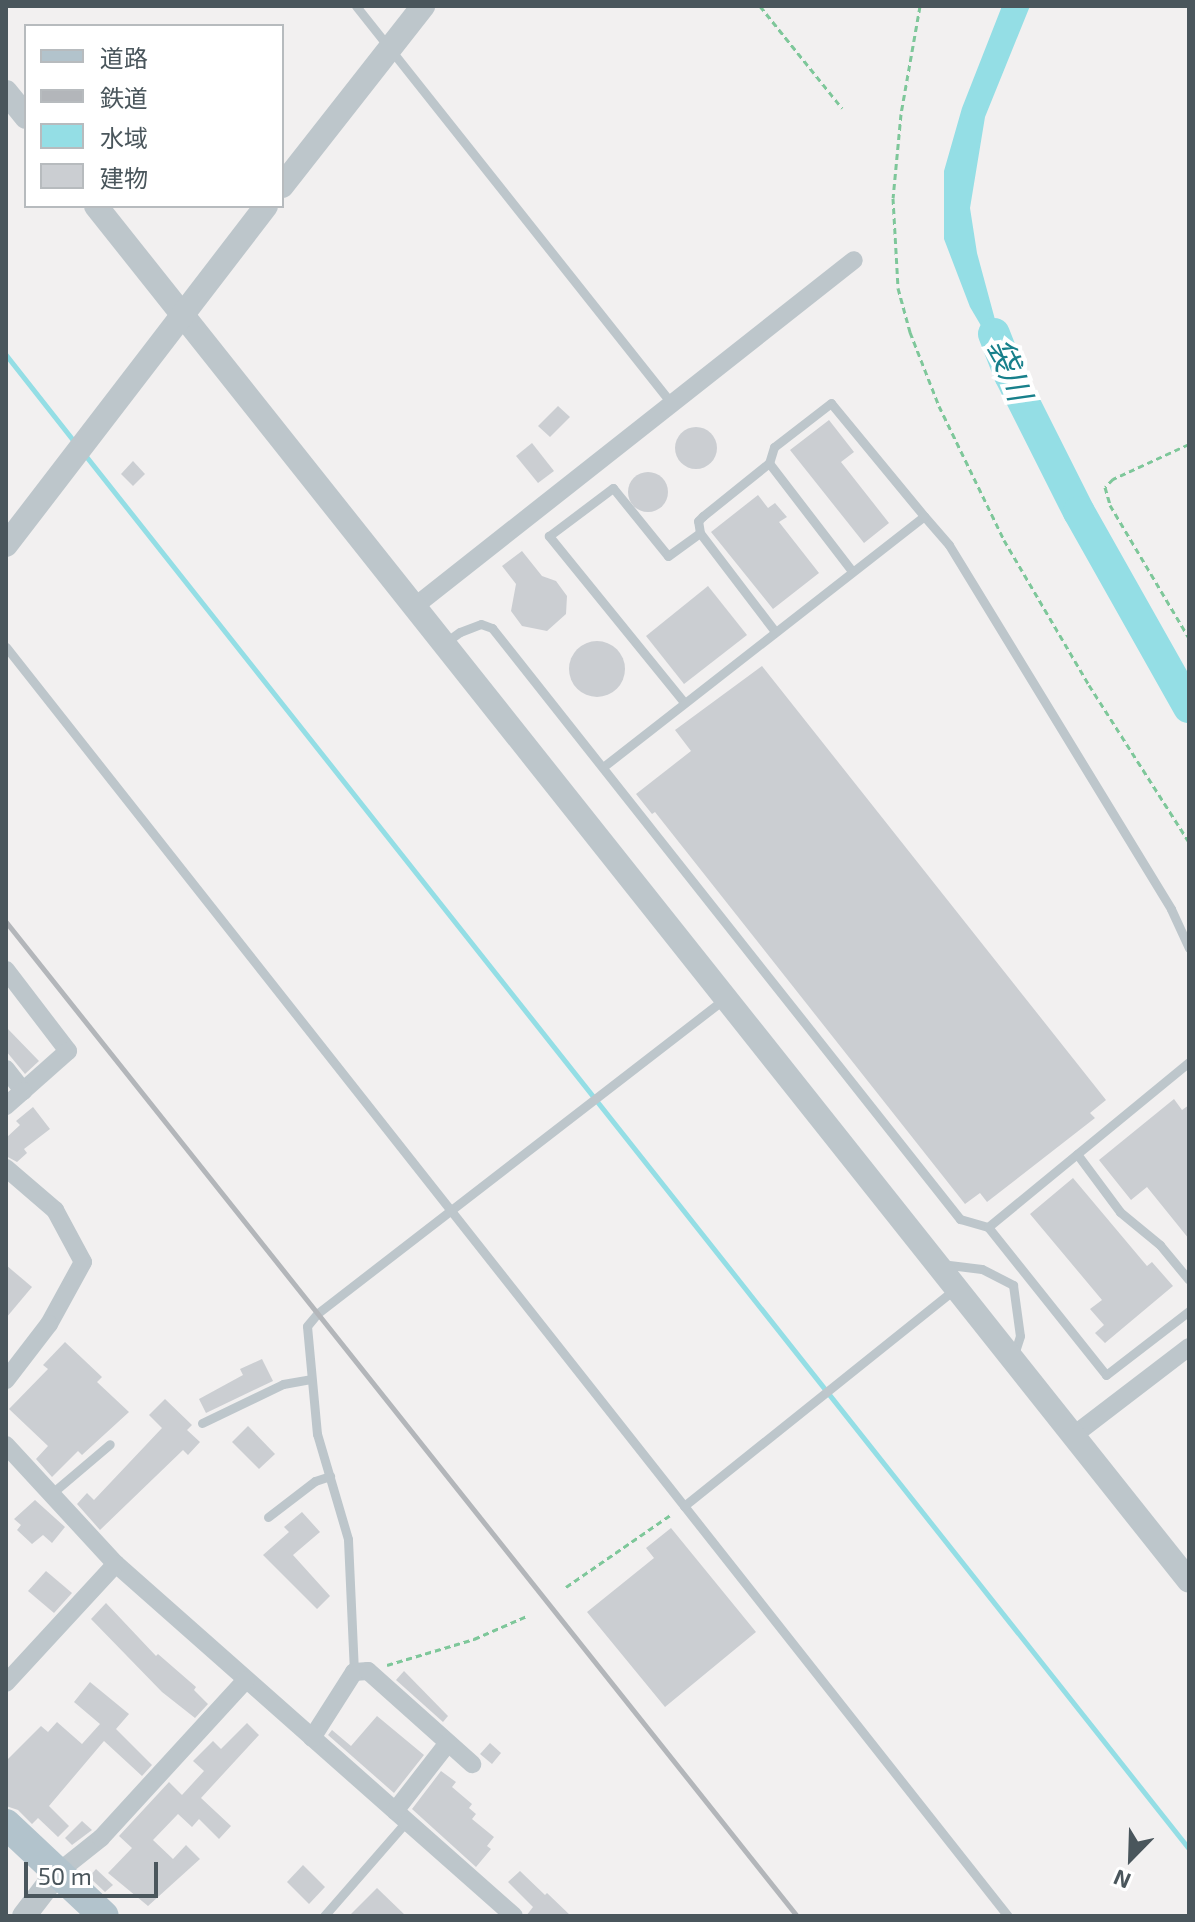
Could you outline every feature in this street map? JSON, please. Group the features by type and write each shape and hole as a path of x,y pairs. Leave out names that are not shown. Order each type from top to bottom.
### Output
{"main road":[{"path":"6,1824 104,1916"}],"street":[{"path":"284,183 423,6"},
{"path":"6,92 24,114"},
{"path":"98,208 1189,1581"},
{"path":"6,545 264,208"},
{"path":"414,607 854,260"},
{"path":"6,970 68,1051 6,1106"},
{"path":"6,1069 23,1091"},
{"path":"6,1168 55,1210 83,1262 49,1324 6,1380"},
{"path":"1074,1435 1189,1347"},
{"path":"6,1445 116,1564 514,1916"},
{"path":"6,1683 116,1564"},
{"path":"312,1738 361,1672 472,1764"},
{"path":"24,1916 57,1873 101,1838 246,1680"},
{"path":"401,1816 448,1743"}],"lane":[{"path":"356,6 672,404"},
{"path":"774,630 700,533 698,521 769,463 774,447 831,403 949,545 1171,909 1189,948"},
{"path":"769,463 851,570"},
{"path":"683,701 549,536 613,488 668,556 700,533"},
{"path":"603,767 683,701 924,516"},
{"path":"444,644 460,632 481,624 492,628 960,1219 988,1227 1106,1375 1189,1311"},
{"path":"6,647 1008,1916"},
{"path":"361,1672 348,1539 317,1434 307,1326 725,999"},
{"path":"988,1227 1189,1062"},
{"path":"1077,1154 1120,1212 1160,1245 1189,1280"},
{"path":"938,1264 982,1269 1013,1285"},
{"path":"1013,1285 1027,1274"},
{"path":"1013,1285 1020,1336 1013,1358"},
{"path":"684,1506 957,1288"},
{"path":"202,1423 283,1384 311,1379"},
{"path":"51,1494 110,1444"},
{"path":"268,1517 315,1481 330,1476"},
{"path":"324,1916 401,1816"}],"path":[{"path":"760,6 842,108"},
{"path":"920,6 901,114 893,198 898,288 910,332 939,406 1004,540 1097,698 1189,842"},
{"path":"1189,444 1113,479 1105,487 1110,505 1189,638"},
{"path":"566,1587 684,1506"},
{"path":"361,1672 461,1643 527,1616"}],"water":[{"path":"1002,6 1030,6 985,117 970,208 977,253 1010,375 970,307 944,239 944,171 962,108"}],"building":[{"path":"558,406 570,417 550,437 538,426"},
{"path":"829,420 854,452 841,462 889,523 864,543 790,450"},
{"path":"696,427 711,433 717,448 711,463 696,469 681,463 675,448 681,433"},
{"path":"532,443 554,471 538,483 516,456"},
{"path":"133,461 145,474 133,486 121,474"},
{"path":"648,472 662,478 668,492 662,506 648,512 634,506 628,492 634,478"},
{"path":"758,495 768,508 775,503 787,517 779,522 819,573 773,609 711,532"},
{"path":"522,551 542,576 556,581 567,596 566,614 547,631 522,626 511,611 516,584 502,566"},
{"path":"708,586 747,635 684,684 646,636"},
{"path":"597,641 617,649 625,669 617,689 597,697 577,689 569,669 577,649"},
{"path":"762,666 1106,1100 1090,1113 1095,1118 987,1202 980,1193 965,1204 655,812 652,814 636,794 691,751 675,730"},
{"path":"6,1027 39,1061 25,1074 6,1051"},
{"path":"1174,1099 1182,1110 1189,1105 1189,1239 1147,1187 1131,1200 1099,1160"},
{"path":"33,1107 50,1129 24,1149 27,1153 17,1162 6,1156 6,1138 20,1125 16,1121"},
{"path":"1073,1178 1147,1266 1152,1262 1173,1286 1105,1343 1095,1333 1104,1325 1090,1309 1102,1300 1030,1214"},
{"path":"6,1265 32,1287 6,1318"},
{"path":"65,1342 102,1377 97,1382 129,1412 82,1455 78,1451 52,1477 36,1459 48,1446 9,1409 48,1369 43,1365"},
{"path":"262,1359 273,1381 206,1413 199,1399 243,1375 240,1369"},
{"path":"165,1399 192,1425 187,1430 200,1442 188,1455 183,1450 100,1530 77,1504 87,1493 94,1500 162,1428 149,1415"},
{"path":"248,1426 275,1454 259,1469 232,1442"},
{"path":"35,1500 65,1527 52,1543 43,1535 32,1544 17,1530 21,1525 14,1519"},
{"path":"302,1512 320,1532 293,1555 330,1596 317,1609 263,1555 289,1532 284,1527"},
{"path":"671,1528 756,1632 665,1707 587,1612 654,1558 646,1548"},
{"path":"46,1571 72,1593 54,1613 28,1591"},
{"path":"106,1603 156,1656 158,1654 196,1687 194,1690 208,1704 195,1718 162,1692 91,1619"},
{"path":"404,1671 448,1716 443,1722 396,1680"},
{"path":"90,1682 129,1714 116,1729 152,1765 142,1776 104,1741 49,1806 69,1826 58,1837 38,1818 32,1824 18,1810 6,1806 6,1761 41,1726 48,1732 57,1722 82,1744 100,1724 74,1702"},
{"path":"377,1716 424,1755 394,1793 328,1735 332,1730 351,1746"},
{"path":"247,1723 259,1735 201,1798 231,1826 219,1839 199,1819 192,1827 178,1814 153,1840 173,1859 186,1845 200,1859 148,1906 108,1873 132,1848 119,1836 169,1782 182,1795 204,1771 193,1761 213,1741 221,1749"},
{"path":"490,1743 501,1753 492,1764 480,1754"},
{"path":"441,1771 456,1782 452,1787 472,1804 469,1808 476,1814 472,1819 494,1837 487,1846 491,1849 476,1867 412,1809"},
{"path":"82,1821 92,1830 72,1845 65,1838"},
{"path":"303,1865 325,1887 309,1904 287,1882"},
{"path":"96,1869 113,1885 105,1892 89,1877"},
{"path":"520,1871 571,1916 526,1916 533,1907 508,1882"},
{"path":"377,1888 406,1916 349,1916"}],"waterway":[{"name":"袋川","path":"994,334 1010,375 1079,512 1189,707"},
{"path":"6,355 76,444"},
{"path":"85,455 1189,1849"}],"railway":[{"path":"6,922 797,1916"}]}
